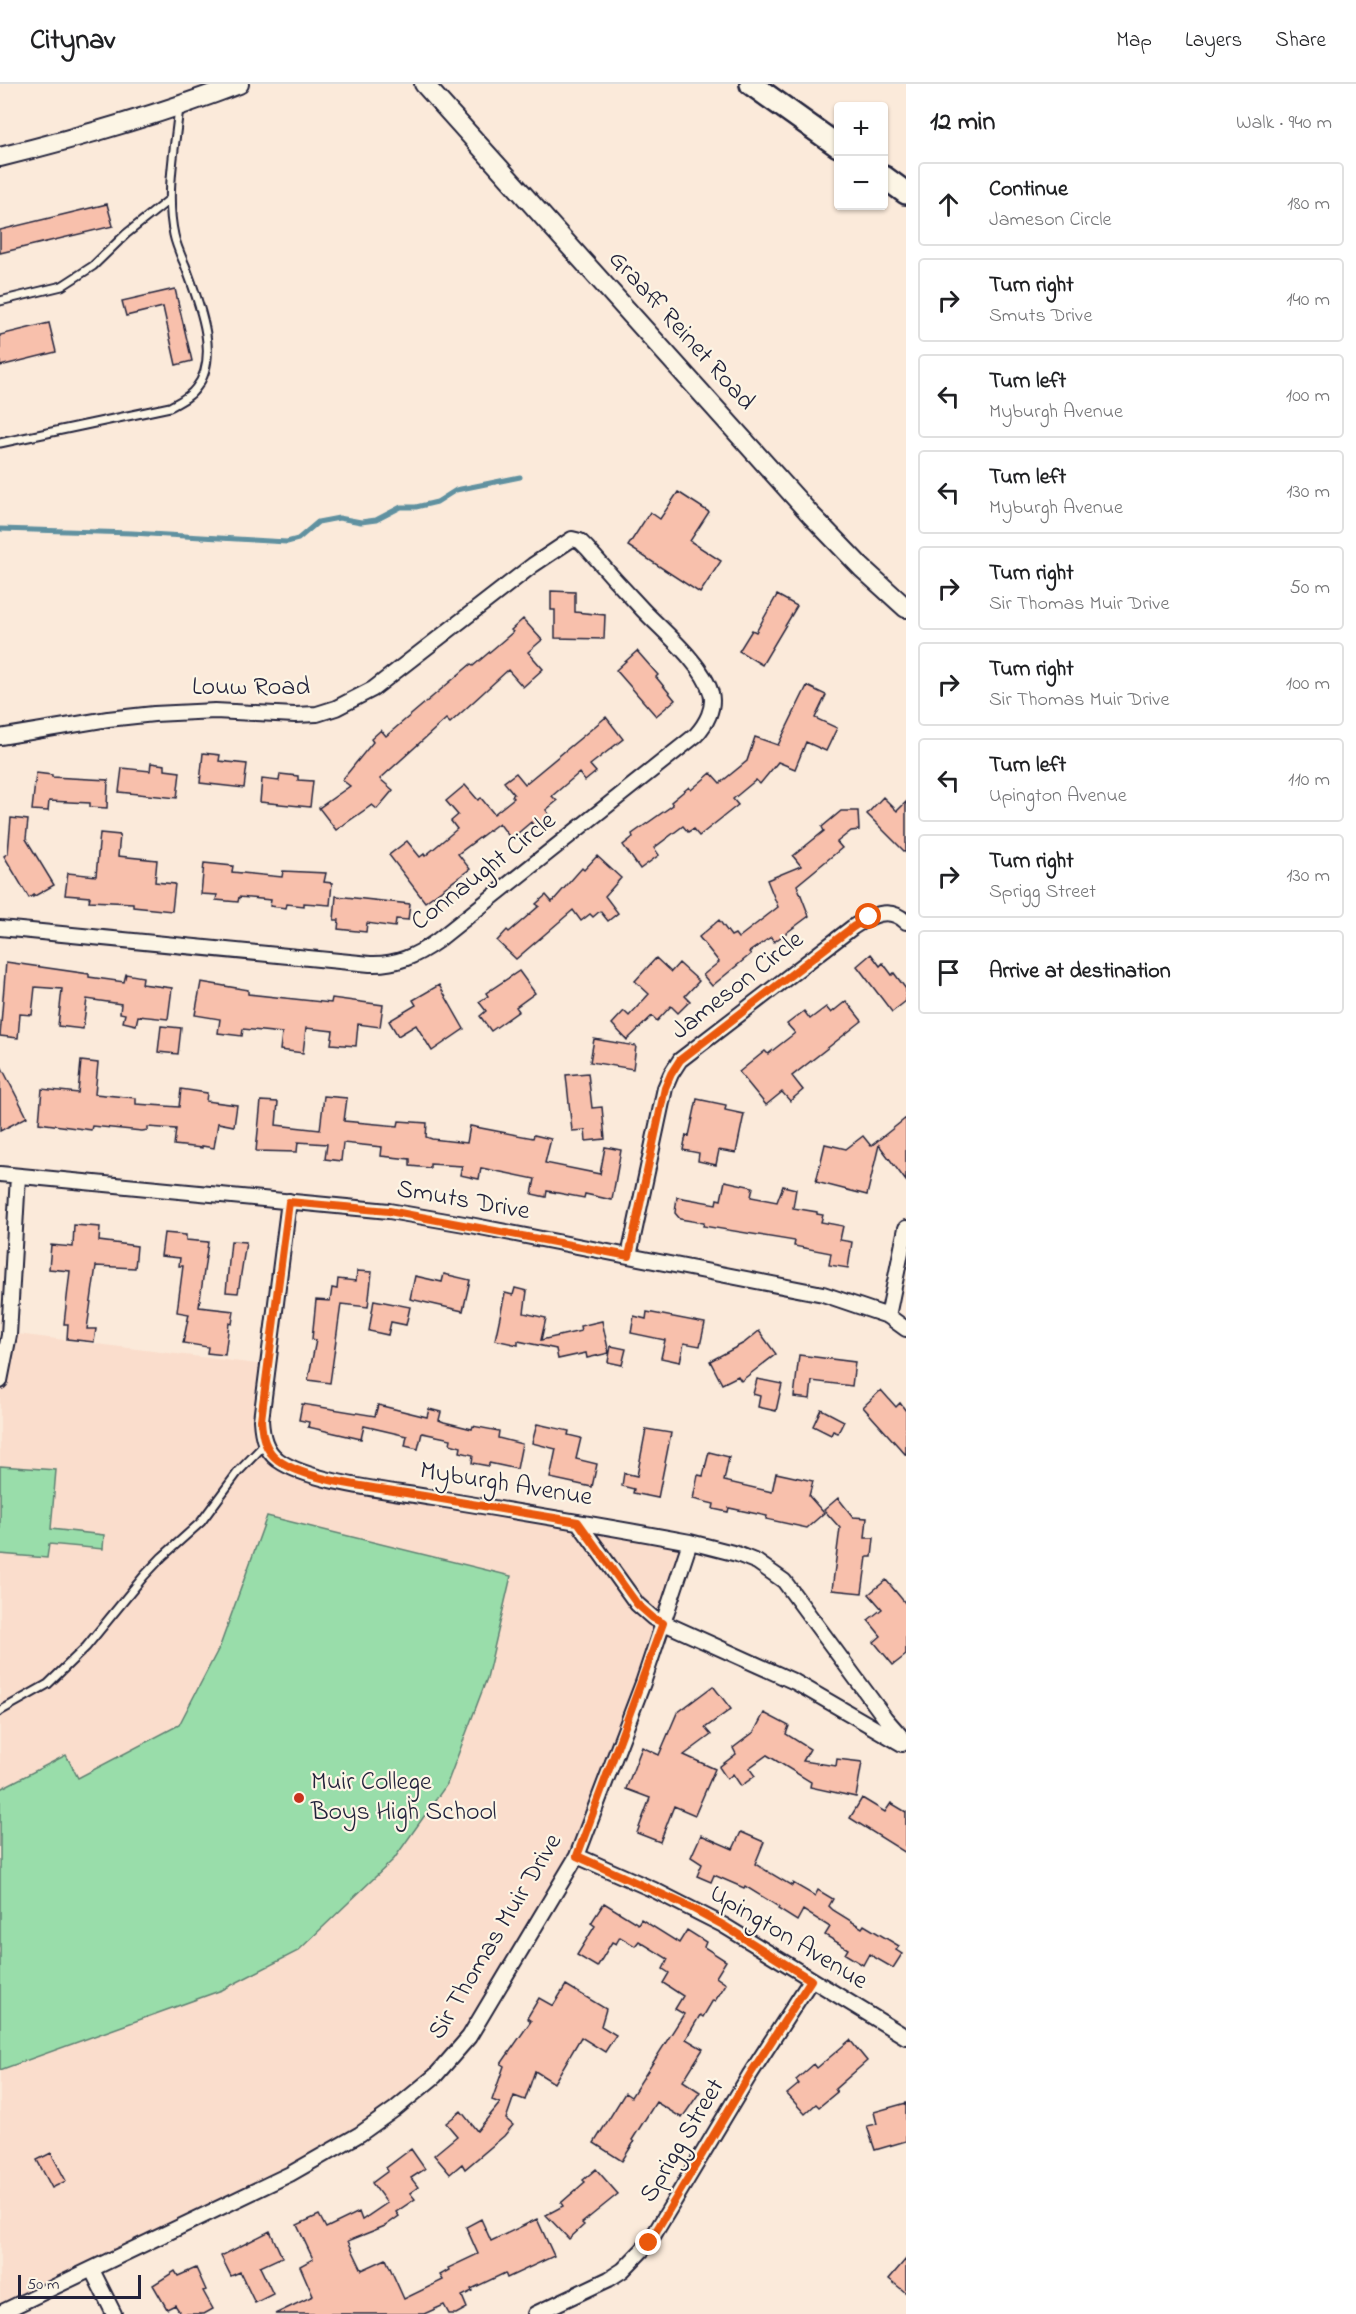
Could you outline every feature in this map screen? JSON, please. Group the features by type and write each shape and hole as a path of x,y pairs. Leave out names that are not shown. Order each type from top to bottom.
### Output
{"main road":[{"path":"0,157 59,143 179,107 239,84"},
{"name":"Graaff Reinet Road","path":"424,84 811,515 862,568 906,608"},
{"path":"752,84 834,143"},
{"path":"888,180 906,193"}],"street":[{"name":"Connaught Circle","path":"0,928 370,964 385,964 421,952 696,735 705,725 709,715 711,694 702,675 685,654 580,541 572,538 558,547"},
{"name":"Louw Road","path":"0,737 108,719 154,714 215,711 295,715 317,714 336,708 373,689 558,547"},
{"name":"Jameson Circle","path":"629,1256 665,1088 680,1060 869,917 882,913 892,914 906,922"},
{"name":"Smuts Drive","path":"0,1174 389,1211 823,1294 888,1316 906,1329"},
{"path":"0,1381 9,1335 18,1176"},
{"path":"265,1444 261,1420 289,1202"},
{"path":"888,1316 906,1228"},
{"name":"Myburgh Avenue","path":"265,1444 271,1454 294,1468 353,1485 690,1542 737,1554 757,1562 784,1581 906,1744"},
{"path":"578,1522 637,1604 653,1618 795,1682 906,1744"},
{"name":"Sir Thomas Muir Drive","path":"0,2313 290,2174 360,2134 414,2095 435,2076 469,2037 577,1856 663,1623 690,1542"},
{"name":"Upington Avenue","path":"577,1856 690,1907 723,1925 906,2037"},
{"name":"Sprigg Street","path":"535,2314 609,2279 623,2270 649,2243 749,2076 811,1980"},
{"path":"92,2270 114,2314"}],"lane":[{"path":"0,443 170,407 184,400 196,388 203,376 207,356 204,317 174,236 170,199 179,107"},
{"path":"0,301 62,286 93,266 126,234 170,199"},
{"path":"0,1711 48,1684 86,1647 144,1576 201,1522 238,1472 265,1444"}],"shaded area":[{"name":"Muir College Boys High School","path":"9,1333 273,1366 264,1419 272,1453 311,1477 692,1541 576,1855 471,2037 354,2141 0,2312 0,1376"}],"green space":[{"path":"0,1466 56,1470 51,1529 104,1535 103,1549 49,1544 47,1558 0,1554"},
{"path":"267,1516 511,1576 487,1678 447,1784 394,1859 298,1951 222,1990 0,2070 0,1789 66,1755 78,1778 179,1725 220,1646"}],"building":[{"path":"107,204 113,226 0,253 0,230"},
{"path":"175,289 192,361 176,365 163,307 126,316 122,301"},
{"path":"49,323 56,352 0,366 0,335"},
{"path":"678,492 709,512 690,541 721,561 700,593 628,546 650,512 660,519"},
{"path":"551,591 575,592 575,612 605,615 604,639 555,638 555,610 551,610"},
{"path":"777,595 797,606 762,665 739,651 752,630 756,632"},
{"path":"523,619 542,640 528,652 543,669 523,687 508,670 450,723 446,719 380,779 393,790 377,809 372,805 336,830 319,808 350,786 342,780 373,742 371,739 381,730 386,736 471,664 473,666 513,632 511,630"},
{"path":"637,651 658,675 656,677 675,700 656,716 616,670"},
{"path":"807,686 826,695 815,718 837,728 826,751 806,742 795,769 778,762 760,784 756,780 733,799 738,805 699,836 693,829 688,832 683,826 654,848 659,855 640,869 623,845 633,837 632,834 673,805 671,802 689,787 691,790 711,773 720,783 747,761 755,737 778,745"},
{"path":"606,717 623,739 590,765 596,772 585,781 579,773 552,796 557,801 546,810 551,817 536,829 531,822 511,839 499,823 458,854 470,869 425,902 389,855 407,841 420,857 424,854 425,856 457,829 451,821 458,815 446,801 465,785 478,800 481,798 494,814 514,798 512,796 514,794 504,782 516,773 525,784"},
{"path":"203,753 220,755 219,761 247,764 244,788 200,783"},
{"path":"151,763 165,765 165,770 180,772 177,798 119,792 122,768 150,771"},
{"path":"36,773 52,775 52,777 108,780 107,808 90,807 90,803 49,801 48,811 32,810"},
{"path":"280,774 298,776 298,780 313,781 310,807 260,802 262,779 279,781"},
{"path":"883,797 897,811 906,802 906,853 867,814"},
{"path":"841,811 858,811 859,830 851,831 837,842 842,848 797,885 809,916 774,942 771,937 749,952 751,954 712,986 703,975 719,962 699,937 719,920 731,936 735,934 738,938 778,907 767,880 801,866 793,856 824,831 822,827"},
{"path":"11,818 28,820 26,839 54,885 33,897 33,895 29,898 4,856 8,853"},
{"path":"100,833 120,835 118,856 157,860 155,882 175,884 172,911 133,907 133,903 89,901 90,897 65,895 68,873 96,876"},
{"path":"597,856 621,878 605,896 618,913 608,921 600,911 593,917 590,914 581,921 573,910 516,959 497,941 507,930 509,932 539,906 536,904 546,895 552,902 582,868 584,870"},
{"path":"204,863 233,866 232,872 282,877 283,871 326,873 324,882 332,883 330,905 287,904 286,908 270,906 271,900 239,897 238,902 216,900 217,895 201,894"},
{"path":"336,896 410,904 408,920 396,919 395,927 367,923 366,932 338,929 339,920 334,920"},
{"path":"871,954 880,966 883,963 892,975 894,973 906,989 906,1001 892,1012 857,966"},
{"path":"656,958 671,972 679,963 699,981 685,996 690,1001 678,1013 671,1006 657,1021 652,1016 627,1040 612,1024 624,1011 629,1016 649,994 635,981"},
{"path":"6,962 89,974 89,977 124,982 126,974 143,977 142,984 172,988 168,1019 138,1016 136,1025 123,1022 125,1014 120,1013 121,1004 87,999 83,1029 58,1026 62,989 35,987 32,1015 20,1014 18,1038 0,1036"},
{"path":"519,971 535,993 516,1007 519,1011 491,1031 480,1016 486,1011 479,1002 488,996 486,993"},
{"path":"201,982 248,990 248,994 331,1003 332,998 383,1005 380,1027 358,1024 356,1046 331,1044 333,1031 306,1028 303,1053 280,1050 282,1033 243,1029 242,1036 218,1033 220,1019 195,1015"},
{"path":"439,985 464,1029 432,1051 416,1025 398,1036 389,1021 416,1005 413,1000"},
{"path":"846,1001 862,1021 792,1076 803,1090 790,1101 782,1092 766,1105 739,1072 765,1051 768,1054 795,1033 787,1024 804,1011 810,1019 826,1007 831,1013"},
{"path":"161,1026 181,1028 178,1054 158,1052"},
{"path":"594,1039 636,1046 633,1069 590,1062"},
{"path":"81,1061 98,1063 95,1094 136,1098 136,1104 179,1107 181,1089 207,1093 206,1101 237,1105 234,1126 218,1123 214,1148 202,1146 202,1148 174,1145 176,1129 148,1127 148,1130 142,1131 92,1126 91,1130 39,1123 42,1089 78,1093"},
{"path":"0,1064 27,1117 0,1131"},
{"path":"588,1073 592,1108 602,1107 605,1139 586,1141 585,1130 572,1131 566,1075"},
{"path":"324,1096 347,1098 344,1121 398,1126 399,1121 427,1123 426,1137 432,1139 467,1143 470,1126 533,1138 534,1135 551,1139 545,1163 600,1174 605,1147 621,1150 612,1200 585,1194 584,1198 547,1191 546,1197 532,1194 535,1179 481,1168 479,1179 460,1175 462,1166 430,1164 430,1168 410,1166 410,1159 381,1156 382,1147 343,1143 341,1161 325,1159 327,1144 298,1142 297,1152 256,1151 261,1101 278,1102 276,1125 320,1130"},
{"path":"697,1099 726,1105 725,1110 744,1114 736,1153 719,1150 716,1165 698,1161 699,1153 683,1150 686,1135 689,1136"},
{"path":"906,1118 906,1181 879,1145 867,1195 816,1182 825,1144 846,1149 863,1136 871,1146"},
{"path":"725,1181 753,1187 751,1197 777,1202 783,1186 796,1189 793,1208 817,1212 823,1215 821,1222 843,1226 840,1240 852,1242 848,1268 829,1265 831,1253 794,1246 795,1241 703,1226 704,1223 680,1219 675,1213 677,1197 716,1204 717,1199 721,1200"},
{"path":"74,1225 100,1227 99,1241 137,1246 135,1268 96,1266 87,1329 96,1329 94,1342 67,1339 68,1324 64,1324 70,1271 49,1269 51,1245 73,1247"},
{"path":"164,1233 186,1235 186,1240 208,1242 199,1307 234,1311 232,1324 229,1323 225,1355 207,1353 208,1347 183,1343 189,1314 177,1312 183,1266 179,1266 180,1258 161,1256"},
{"path":"231,1241 246,1242 238,1293 226,1292"},
{"path":"357,1271 372,1272 368,1307 341,1304 330,1383 308,1380 316,1340 312,1339 316,1300 330,1301 332,1288 337,1289 338,1279 356,1281"},
{"path":"444,1274 470,1280 463,1311 410,1299 415,1276 442,1282"},
{"path":"515,1288 527,1291 524,1313 546,1318 541,1340 581,1331 580,1326 602,1321 609,1353 587,1358 586,1353 558,1359 556,1349 518,1341 518,1345 495,1340 505,1293 513,1295"},
{"path":"374,1300 410,1307 406,1325 391,1322 388,1335 369,1331"},
{"path":"647,1312 705,1323 700,1346 684,1343 680,1362 661,1358 665,1340 631,1333 634,1316 646,1319"},
{"path":"759,1331 776,1354 741,1381 738,1376 722,1384 710,1361 744,1343"},
{"path":"611,1346 626,1349 622,1365 608,1362"},
{"path":"799,1355 855,1362 852,1386 812,1381 810,1399 794,1397"},
{"path":"757,1379 782,1384 776,1411 758,1407 760,1396 753,1394"},
{"path":"881,1390 896,1407 900,1403 906,1411 906,1455 863,1407"},
{"path":"302,1404 375,1416 378,1405 427,1417 429,1409 441,1412 439,1420 444,1422 472,1429 473,1426 499,1431 498,1438 522,1444 517,1469 489,1463 489,1466 472,1463 473,1455 460,1452 461,1447 450,1444 451,1439 422,1433 418,1449 405,1446 407,1436 364,1426 361,1439 308,1427 309,1422 299,1420"},
{"path":"821,1409 844,1421 838,1433 833,1431 831,1435 813,1426"},
{"path":"537,1424 569,1431 568,1435 581,1438 576,1459 597,1464 592,1487 550,1478 556,1449 532,1443"},
{"path":"646,1429 671,1433 658,1498 633,1493 634,1489 622,1486 624,1473 637,1476"},
{"path":"709,1452 729,1457 724,1481 772,1492 776,1473 813,1481 809,1496 824,1513 807,1528 729,1508 728,1512 713,1509 714,1504 693,1499 698,1475 703,1476"},
{"path":"838,1498 853,1517 867,1518 865,1538 874,1538 872,1557 867,1557 862,1593 832,1590 840,1528 824,1510"},
{"path":"886,1580 906,1604 906,1655 893,1665 874,1642 881,1636 868,1620 882,1609 869,1594"},
{"path":"713,1686 731,1709 705,1728 711,1735 684,1755 715,1769 695,1815 674,1806 660,1842 637,1833 650,1798 626,1789 642,1747 659,1755 677,1713"},
{"path":"764,1713 789,1726 786,1734 810,1749 803,1761 836,1766 837,1759 862,1762 856,1797 810,1787 811,1782 767,1755 749,1768 755,1776 741,1786 733,1774 727,1779 719,1767 736,1754 733,1748 754,1732"},
{"path":"862,1798 885,1812 891,1803 906,1812 906,1853 850,1818"},
{"path":"741,1832 764,1842 755,1864 792,1886 793,1883 815,1896 818,1890 833,1899 829,1906 833,1910 862,1928 864,1925 899,1946 896,1950 902,1954 893,1968 869,1954 863,1965 845,1954 848,1949 825,1935 830,1927 803,1910 797,1921 745,1886 744,1888 714,1875 711,1882 697,1876 702,1864 691,1857 701,1835 733,1849"},
{"path":"604,1903 638,1924 641,1919 679,1943 687,1930 706,1942 704,1947 726,1961 716,1977 726,1984 703,2017 700,2015 686,2039 703,2049 683,2081 700,2092 682,2118 656,2102 632,2140 634,2142 622,2161 594,2143 625,2093 631,2097 684,2014 675,2009 683,1996 663,1983 669,1973 663,1969 668,1959 639,1941 635,1946 620,1937 616,1944 612,1942 597,1967 577,1955 595,1926 591,1923"},
{"path":"566,1985 606,2009 601,2026 616,2035 605,2052 581,2037 554,2083 535,2071 525,2100 514,2096 506,2119 513,2125 504,2136 465,2169 462,2164 450,2174 434,2155 457,2136 446,2123 461,2111 477,2131 500,2103 492,2100 504,2066 501,2064 531,2021 527,2018 539,1998 553,2006"},
{"path":"850,2040 867,2061 835,2089 837,2092 819,2107 816,2104 805,2114 787,2094 799,2084 796,2080 814,2064 817,2068"},
{"path":"906,2103 906,2141 875,2150 867,2126 877,2124 874,2112"},
{"path":"411,2149 425,2169 411,2178 418,2187 410,2193 415,2199 396,2212 399,2216 385,2226 348,2241 362,2270 386,2259 404,2299 443,2280 440,2275 449,2270 448,2268 478,2254 466,2227 481,2219 491,2241 537,2219 554,2256 507,2278 505,2273 471,2289 472,2291 462,2296 467,2308 456,2314 449,2314 444,2305 424,2314 275,2314 313,2296 300,2266 313,2259 297,2225 319,2215 326,2228 359,2212 362,2220 387,2203 372,2183 388,2171 386,2168"},
{"path":"51,2153 66,2181 52,2188 37,2160"},
{"path":"596,2169 618,2194 582,2223 584,2225 569,2239 546,2215 563,2206 561,2203"},
{"path":"270,2231 282,2257 260,2267 273,2294 255,2303 240,2272 231,2276 221,2256"},
{"path":"906,2259 906,2293 889,2279"},
{"path":"196,2268 206,2290 203,2291 213,2309 204,2314 181,2314 175,2305 167,2309 153,2285 175,2271 178,2276"}],"waterway":[{"path":"0,529 132,533 287,542 298,539 318,522 339,518 361,522 376,520 401,507 416,507 437,502 456,490 520,477"}],"place":[{"name":"Muir College Boys High School","path":"299,1798"}],"route":[{"path":"649,2243 749,2076 811,1980 690,1907 577,1856 643,1683 663,1623 645,1613 637,1604 578,1522 353,1485 294,1468 271,1454 265,1444 261,1420 289,1202 389,1211 629,1256 665,1088 680,1060 869,917"}]}
